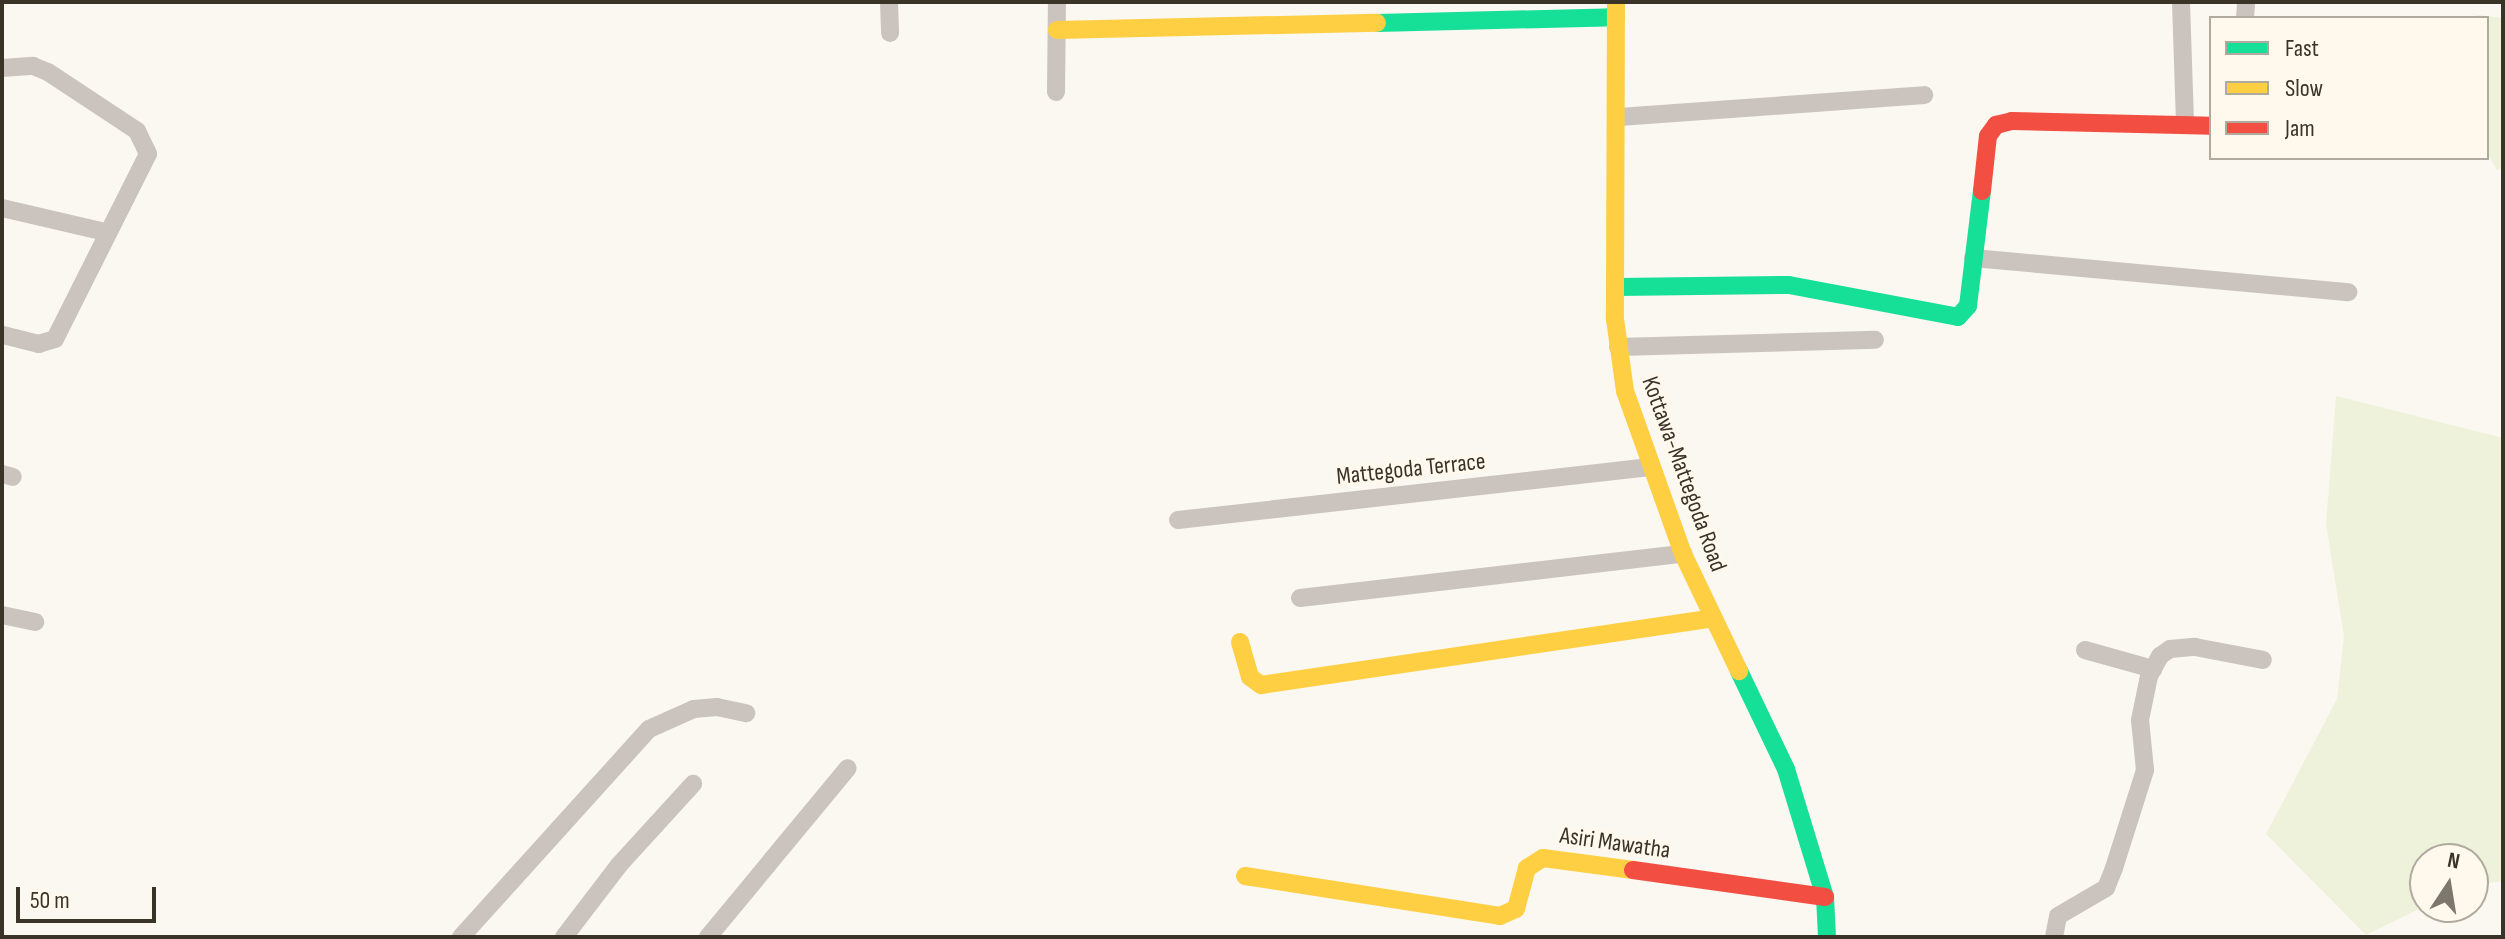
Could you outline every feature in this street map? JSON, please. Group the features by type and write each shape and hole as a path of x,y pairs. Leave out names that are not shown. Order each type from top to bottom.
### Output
{"street":[{"path":"889,2 890,33"},
{"path":"1056,92 1057,2"},
{"path":"2181,2 2185,125"},
{"path":"1057,30 1616,9"},
{"name":"Kottawa-Mattegoda Road","path":"1616,9 1618,347 1625,391 1683,554 1786,769 1825,897 1827,937"},
{"path":"2,68 33,66 48,72 145,141 148,154 105,232 55,339 39,344 2,335"},
{"path":"1619,117 1924,95"},
{"path":"1617,287 1789,285 1958,317 1968,306 1988,136 1996,125 2012,121 2209,126"},
{"path":"2,208 105,232"},
{"path":"1973,258 2348,292"},
{"path":"1618,347 1875,340"},
{"name":"Mattegoda Terrace","path":"1178,520 1650,467"},
{"path":"1300,598 1683,554"},
{"path":"2,615 35,622"},
{"path":"1240,642 1250,677 1261,685 1713,618"},
{"path":"2054,937 2058,916 2106,888 2137,806 2145,770 2140,720 2153,669 2160,656 2182,647 2263,660"},
{"path":"2085,650 2153,669"},
{"path":"461,937 649,729 694,709 717,707 746,713"},
{"path":"708,937 848,768"},
{"path":"564,937 619,865 693,784"},
{"name":"Asiri Mawatha","path":"1245,876 1500,916 1516,909 1527,868 1543,858 1825,897"}],"green space":[{"path":"2489,16 2503,18 2503,168 2497,170 2489,156"},
{"path":"2336,396 2503,438 2503,881 2489,883 2489,843 2409,843 2409,914 2366,935 2266,834 2337,699 2344,636 2326,524"}],"traffic: fast":[{"path":"1377,23 1616,17"},
{"path":"1617,287 1789,285 1958,317 1968,306 1982,191"},
{"path":"1739,671 1786,769 1825,897 1827,937"}],"traffic: slow":[{"path":"1616,2 1615,319 1625,391 1683,554 1739,671"},
{"path":"1057,30 1377,23"},
{"path":"1240,642 1250,677 1261,685 1713,618"},
{"path":"1245,876 1500,916 1516,909 1527,868 1543,858 1633,870"}],"traffic: jam":[{"path":"1982,191 1988,136 1996,125 2012,121 2209,126"},
{"path":"1633,870 1825,897"}]}
